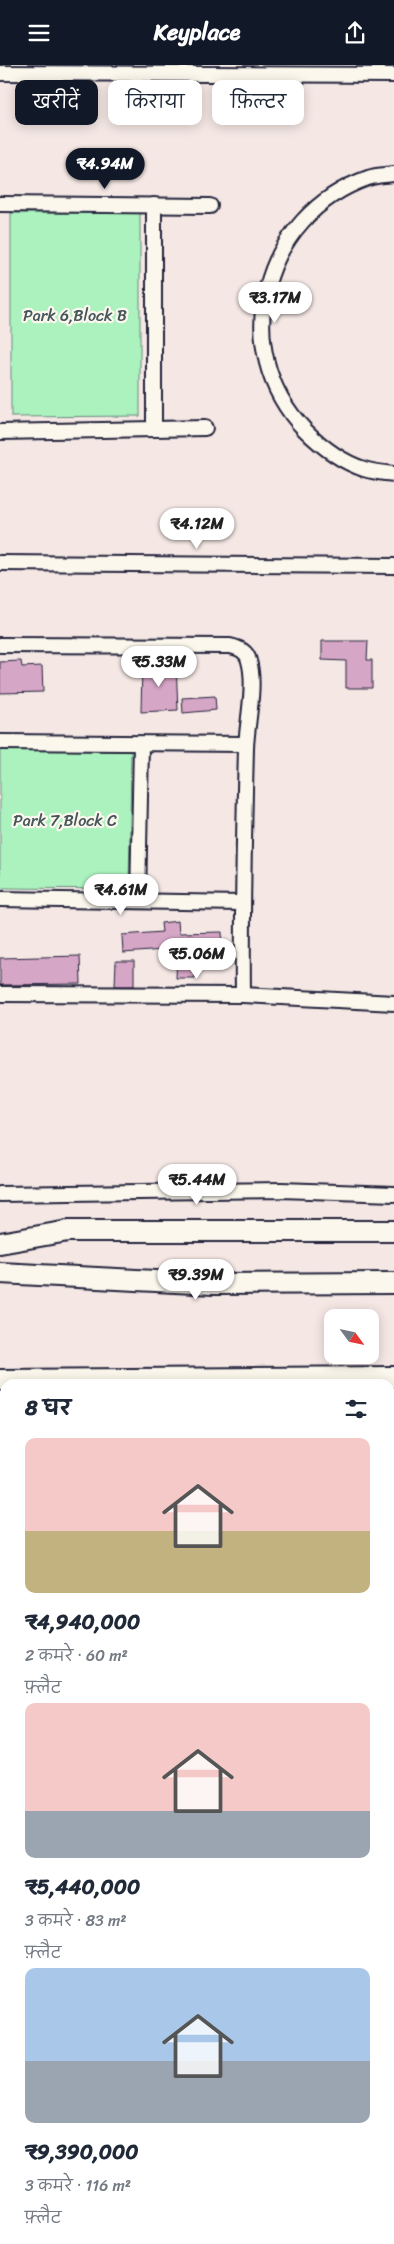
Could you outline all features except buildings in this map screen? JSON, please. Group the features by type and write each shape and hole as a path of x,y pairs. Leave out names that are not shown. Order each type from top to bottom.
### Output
{"main road":[{"path":"0,1243 68,1231 394,1231"},
{"path":"0,1273 214,1284 394,1283"},
{"path":"0,1379 394,1377"}],"street":[{"path":"0,73 394,75"},
{"path":"394,174 368,177 326,199 291,233 269,275 260,322 267,370 288,413 322,447 364,469 394,475"},
{"path":"0,204 210,205"},
{"path":"154,205 154,429"},
{"path":"0,431 205,428"},
{"path":"0,563 394,566"},
{"path":"0,645 230,646 241,649 249,659 251,671 246,744 242,995"},
{"path":"0,742 246,744"},
{"path":"138,901 141,744"},
{"path":"0,899 242,903"},
{"path":"0,995 242,995 394,1003"},
{"path":"0,1194 281,1190 394,1194"}],"green space":[{"name":"Park 6,Block B","path":"11,213 140,213 140,416 11,417"},
{"name":"Park 7,Block C","path":"0,750 131,751 129,889 0,888"}]}
